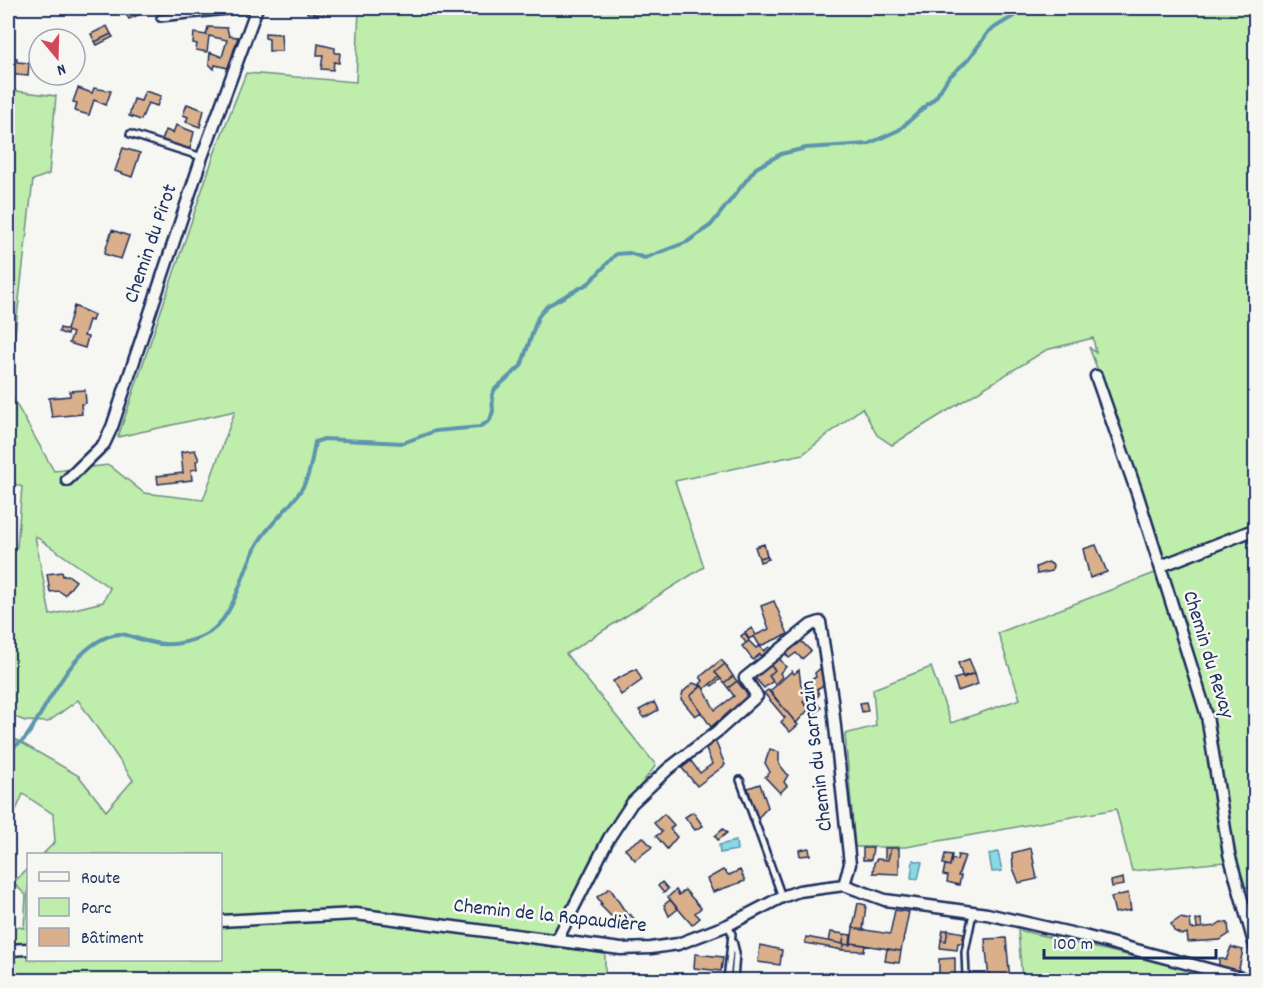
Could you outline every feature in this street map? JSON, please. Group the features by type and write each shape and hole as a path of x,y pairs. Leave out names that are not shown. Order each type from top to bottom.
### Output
{"street":[{"name":"Chemin du Pirot","path":"67,480 91,459 108,436 202,157 257,8"},
{"name":"Chemin du Revay","path":"1096,376 1161,566 1208,716 1229,854 1256,951"},
{"path":"1161,566 1256,529"},
{"name":"Chemin du Sarrazin","path":"557,940 609,838 632,803 668,769 719,730 757,696 745,678 811,625 820,622 833,707 850,864 844,885"},
{"name":"Chemin de la Rapaudière","path":"222,921 356,914 621,949 651,948 730,930 782,897 799,891 844,885 885,900 974,911 1084,936 1249,981"},
{"path":"8,950 27,949"}],"lane":[{"path":"159,18 257,8"},
{"path":"129,134 202,157"},
{"path":"740,780 782,897"},
{"path":"966,977 965,952 974,911"},
{"path":"728,981 730,930"},
{"path":"730,930 736,954 734,981"}],"green space":[{"path":"359,8 1255,8 1255,889 1242,886 1235,861 1132,871 1116,809 906,847 855,847 845,734 876,726 873,689 931,667 951,723 1020,699 998,633 1168,568 1142,488 1089,347 1096,353 1093,338 1046,350 892,445 877,435 862,408 803,454 675,481 704,567 566,654 656,765 613,822 546,946 605,954 605,980 8,980 8,925 24,928 26,895 13,883 27,869 27,961 222,961 222,853 44,853 55,842 53,814 23,794 14,815 8,819 8,735 79,776 106,811 133,780 78,700 48,722 25,721 8,714 8,550 17,547 22,487 8,481 8,396 11,395 54,471 109,465 144,493 203,500 235,411 118,437 216,149 246,73 356,82","holes":["35,536 110,588 103,602 50,615"]},
{"path":"8,90 56,96 49,174 33,180 11,368 8,369"},
{"path":"1018,930 1219,976 1218,980 1022,980"}],"water":[{"path":"736,841 737,850 720,853 719,845"},
{"path":"998,852 1002,871 992,872 989,854"},
{"path":"913,860 922,862 918,879 911,878"}],"building":[{"path":"122,8 143,8 145,12 129,19"},
{"path":"307,8 314,8 314,14 307,13"},
{"path":"314,8 325,8 324,15 314,14"},
{"path":"107,26 111,34 95,42 91,34"},
{"path":"208,27 227,28 229,36 238,37 228,68 215,65 214,69 209,64 210,52 222,57 227,40 209,36 207,52 196,50 197,44 193,43 194,33 206,35"},
{"path":"265,33 281,34 282,51 269,51 269,39 265,38"},
{"path":"111,34 113,37 97,45 95,42"},
{"path":"318,44 335,48 335,53 340,53 339,63 334,62 333,70 321,69 323,55 317,55"},
{"path":"8,57 17,58 17,62 27,63 27,76 8,74"},
{"path":"78,88 92,93 94,88 111,91 106,105 94,100 89,115 75,111 77,103 73,102"},
{"path":"145,91 161,96 157,106 148,103 141,120 129,116 134,99 141,101"},
{"path":"187,104 204,110 200,127 186,122 188,117 183,115"},
{"path":"176,125 194,132 190,149 162,140 166,130 173,133"},
{"path":"123,148 140,153 132,177 115,171"},
{"path":"112,230 129,236 121,259 104,254"},
{"path":"74,306 94,315 92,321 89,320 84,336 88,337 85,348 69,343 73,333 68,331 67,335 59,332 60,328 67,330"},
{"path":"85,390 86,403 81,404 82,414 52,417 49,398 70,396 70,391"},
{"path":"195,450 199,460 196,461 197,469 191,470 192,480 158,484 157,476 183,473 181,452"},
{"path":"764,544 767,556 759,558 755,547"},
{"path":"1096,545 1107,572 1090,578 1083,549"},
{"path":"767,556 769,559 760,562 759,558"},
{"path":"1048,562 1053,565 1052,571 1037,574 1036,567"},
{"path":"62,572 63,576 68,575 76,581 65,595 59,591 50,592 47,574"},
{"path":"774,601 788,634 760,646 754,636 749,639 745,632 752,628 756,635 769,629 761,606"},
{"path":"745,633 749,641 746,643 741,636"},
{"path":"800,640 811,651 802,659 796,653 789,658 785,653"},
{"path":"749,641 756,648 760,646 764,651 769,647 774,652 764,659 760,654 753,660 742,646"},
{"path":"779,658 786,667 780,673 782,677 775,684 769,676 775,670 770,665"},
{"path":"969,659 975,673 963,678 958,663"},
{"path":"721,660 725,664 715,672 719,677 704,689 700,684 703,681 700,677"},
{"path":"725,664 733,676 724,683 715,672"},
{"path":"770,665 775,670 769,676 773,681 764,688 755,678"},
{"path":"824,665 827,683 817,689 819,695 814,700 821,708 814,714 803,702 808,697 801,685 816,677 815,673"},
{"path":"636,669 642,680 621,695 613,681"},
{"path":"799,670 801,685 808,697 803,702 809,709 796,723 770,691 792,671 794,674"},
{"path":"975,673 978,684 958,691 954,679"},
{"path":"733,676 737,681 728,688 724,683"},
{"path":"719,677 721,679 712,686 710,684"},
{"path":"737,681 750,698 722,724 718,721 711,727 690,696 702,686 715,710 734,696 728,688"},
{"path":"693,683 701,686 690,696 701,712 695,716 681,699 683,692"},
{"path":"768,690 798,725 790,732 781,722 785,718 764,693"},
{"path":"654,702 658,710 644,718 639,710"},
{"path":"866,702 868,711 862,712 860,703"},
{"path":"715,740 725,765 697,786 682,768 691,761 700,773 712,764 705,747"},
{"path":"770,749 779,752 779,764 788,775 784,782 787,786 780,793 765,777 770,772 765,763"},
{"path":"760,784 768,807 757,819 748,788"},
{"path":"693,812 703,826 695,830 685,817"},
{"path":"664,814 674,825 670,829 677,837 667,849 656,836 662,832 654,823"},
{"path":"723,829 727,833 718,840 715,836"},
{"path":"643,837 652,847 635,860 625,849"},
{"path":"809,848 810,855 800,856 799,850"},
{"path":"863,848 873,848 871,860 863,860"},
{"path":"885,848 891,848 888,860 885,860"},
{"path":"891,848 899,848 899,874 873,873 874,863 877,859 888,860"},
{"path":"1031,848 1037,879 1019,883 1013,868 1012,853"},
{"path":"945,854 952,855 950,866 943,864"},
{"path":"958,855 965,856 958,876 961,876 959,885 947,882 948,876 943,875 945,865 950,866 952,859 957,860"},
{"path":"723,870 729,875 740,870 745,881 713,892 707,879"},
{"path":"1123,878 1124,885 1112,887 1111,881"},
{"path":"662,882 668,889 664,893 658,886"},
{"path":"610,888 628,916 630,914 635,920 624,929 600,905 602,904 597,897"},
{"path":"676,890 679,895 685,890 701,908 695,913 700,918 692,925 668,897"},
{"path":"1128,893 1131,910 1115,913 1111,897"},
{"path":"670,900 678,909 669,916 664,905"},
{"path":"858,903 866,905 863,930 853,928"},
{"path":"895,910 909,912 901,951 851,943 853,928 890,934"},
{"path":"1180,918 1190,920 1191,929 1215,926 1221,922 1228,923 1229,934 1220,940 1188,942 1187,933 1182,935 1174,931 1171,924"},
{"path":"1201,919 1202,928 1197,928 1196,920"},
{"path":"943,930 948,930 946,941 941,940"},
{"path":"948,930 964,933 962,943 958,943 957,950 940,948 941,940 946,941"},
{"path":"831,932 844,934 843,944 829,941"},
{"path":"844,934 851,935 850,945 843,944"},
{"path":"806,937 844,944 843,950 805,943"},
{"path":"1006,938 1010,980 989,980 985,939"},
{"path":"851,943 865,945 864,951 843,950 844,944 850,945"},
{"path":"760,945 782,950 780,965 758,962"},
{"path":"1231,947 1243,950 1238,973 1219,966 1219,958 1226,960"},
{"path":"887,949 901,951 899,963 885,961"},
{"path":"695,954 723,957 721,971 694,968"},
{"path":"955,958 955,976 939,977 939,959"}],"waterway":[{"path":"8,754 27,736 76,660 103,639 122,634 153,643 175,644 196,639 214,629 223,619 237,594 258,543 304,485 315,442 324,439 403,443 435,431 480,427 490,420 493,411 492,395 495,389 521,366 538,317 547,306 589,283 616,254 629,253 645,258 687,242 711,225 756,168 781,154 806,148 868,144 899,130 936,97 948,78 969,59 989,31 1027,8"}]}
